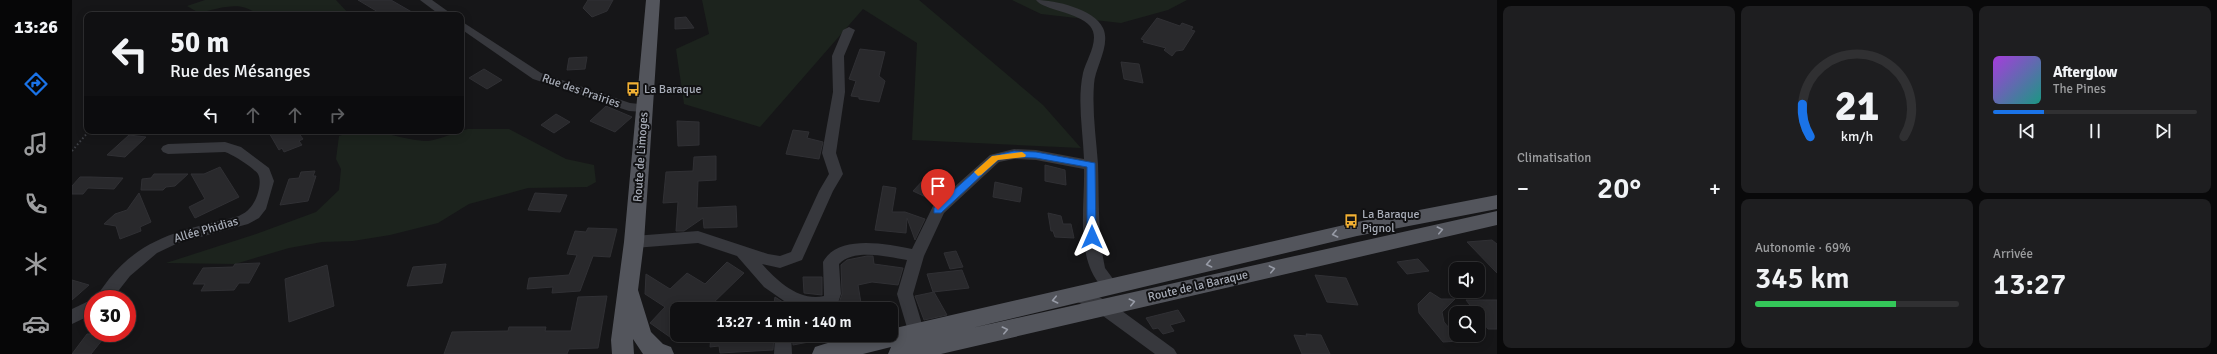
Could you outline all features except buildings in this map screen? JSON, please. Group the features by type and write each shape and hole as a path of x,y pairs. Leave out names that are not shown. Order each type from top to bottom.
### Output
{"main road":[{"name":"Route de Limoges","path":"620,349 634,242 653,0"},
{"name":"Route de la Baraque","path":"862,354 980,326 999,313 1078,294 1350,231 1497,202"},
{"name":"Route de la Baraque","path":"899,354 919,341 1105,308 1497,218"},
{"name":"Route de Limoges","path":"629,289 642,346"},
{"path":"823,354 919,341"},
{"path":"642,346 663,354"}],"street":[{"path":"425,0 443,12"},
{"path":"1041,0 1066,8 1087,19 1097,26 1100,36 1088,80 1086,114 1091,165 1092,237 1094,251 1100,273 1111,287"},
{"name":"Rue des Prairies","path":"464,26 537,76 629,107 644,108"},
{"path":"634,242 698,238 780,262 797,256 826,191 836,174 830,153 839,92 838,56 849,30"},
{"name":"Allée Phidias","path":"110,290 124,272 152,249 174,238 244,220 254,214 261,205 267,181 264,171 236,150 225,147 168,149"},
{"path":"919,341 905,294 916,256 938,210 995,158 1014,154 1036,155 1091,165"},
{"path":"822,302 831,301 833,294 831,262 836,256 842,253 876,249 916,256"},
{"path":"743,252 754,266 792,302"},
{"path":"1078,294 1105,308 1168,354"},
{"path":"72,317 84,311"},
{"path":"783,342 783,354"}],"path":[{"path":"72,151 86,134"}],"shaded area":[{"path":"205,0 336,0 347,12 254,12 237,6 230,6 197,12 187,6"},
{"path":"702,0 919,0 1043,105 1081,148 912,140 917,43 863,9 760,127 684,104 676,49 709,34"},
{"path":"1012,0 1187,0 1168,10 1121,23 1041,14"},
{"path":"509,129 566,159 594,165 596,182 587,187 528,188 469,204 438,223 390,235 353,241 322,242 289,248 235,264 166,263 253,235 316,212 339,190 341,169 336,159 339,136 347,134 387,134 428,141 452,134 464,134 464,130"}],"slow traffic":[{"path":"978,172 995,158 1014,154 1022,155"}],"place":[{"name":"La Baraque","path":"633,89"},
{"name":"La Baraque Pignol","path":"1351,221"}],"route":[{"path":"938,210 995,158 1014,154 1036,155 1091,165 1092,237"}]}
